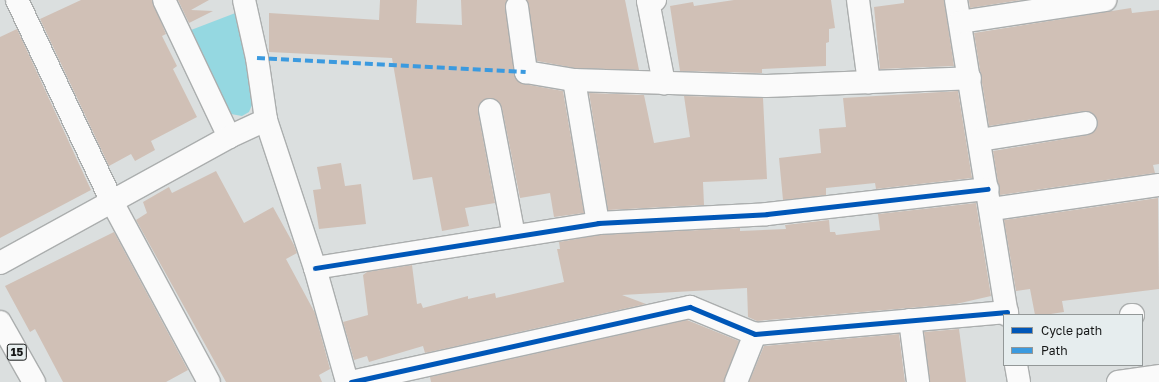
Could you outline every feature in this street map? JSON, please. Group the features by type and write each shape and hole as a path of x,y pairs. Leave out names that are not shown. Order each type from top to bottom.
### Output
{"street":[{"path":"17,0 112,202 209,382"},
{"path":"164,0 229,137"},
{"path":"244,0 257,58 266,120 315,268 346,382"},
{"path":"655,0 648,1 664,83"},
{"path":"858,0 869,82"},
{"path":"351,382 690,307 755,334 1007,313 990,199 956,0"},
{"path":"960,22 1105,0"},
{"path":"517,7 526,72 574,80 766,86 970,78"},
{"path":"574,80 598,223"},
{"path":"490,110 514,236"},
{"path":"0,263 229,137 266,120"},
{"path":"980,140 1086,123"},
{"path":"315,268 598,223 767,214 990,199 1159,185"},
{"path":"910,320 918,382"},
{"name":"15","path":"0,322 34,382"},
{"path":"736,382 755,334"},
{"path":"1016,366 1018,382"},
{"path":"1118,382 1159,376"}],"shaded area":[{"path":"238,12 254,100 249,112 242,116 231,114 191,30"}],"building":[{"path":"81,0 152,0 166,34 162,36 177,66 173,69 197,117 151,141 155,150 135,161 131,154 109,166 40,19"},
{"path":"178,0 209,0 191,10 213,11 189,23"},
{"path":"380,0 417,0 416,23 462,25 461,0 507,0 505,9 517,80 524,84 563,91 584,213 554,217 550,193 520,198 502,108 499,102 488,98 482,101 478,112 495,203 465,208 469,226 442,231 432,177 413,180 392,58 269,52 269,13 379,20"},
{"path":"527,0 625,0 639,70 575,68 537,61"},
{"path":"734,0 831,0 835,28 829,29 829,42 826,43 826,66 762,69 762,73 680,71 670,6 693,2 694,6"},
{"path":"904,0 944,0 954,66 880,69 874,7 904,3"},
{"path":"969,0 1022,0 970,8"},
{"path":"1131,8 1132,13 1159,10 1159,164 1153,165 1155,173 1000,195 993,151 1088,135 1097,128 1098,121 1091,112 1084,111 989,126 974,33"},
{"path":"17,29 91,190 0,238 0,37"},
{"path":"958,91 972,178 876,189 875,183 826,188 826,195 783,200 779,158 821,153 819,129 846,127 843,98"},
{"path":"589,93 644,95 654,143 690,137 684,96 763,98 767,179 703,182 704,205 608,210"},
{"path":"341,163 345,186 361,184 366,224 319,229 313,190 321,189 317,167"},
{"path":"216,171 244,223 273,207 294,245 297,253 286,259 315,313 330,369 319,375 322,382 226,382 136,220 147,213 143,202 169,187 172,193"},
{"path":"1158,198 1159,289 1062,301 1064,312 1035,314 1030,289 1016,291 1004,220"},
{"path":"976,203 991,296 956,304 757,321 748,317 747,288 622,295 646,304 425,353 423,346 369,362 367,356 354,360 343,322 368,315 363,275 367,272 412,265 417,304 421,303 423,308 468,296 468,299 495,293 496,298 564,282 557,249 560,249 559,242 599,235 740,228 740,231 786,229 785,225 829,220 830,232 835,232 836,235 880,230 878,214"},
{"path":"114,232 188,370 166,382 63,382 35,329 30,332 5,286"},
{"path":"687,320 739,341 724,382 431,382 430,377"},
{"path":"959,329 966,382 930,382 924,332"},
{"path":"899,334 905,382 749,382 764,346"}],"marked path":[{"path":"257,58 526,72"}],"cycle path":[{"path":"315,268 598,223 767,214 988,189"},
{"path":"351,382 690,307 755,334 1007,312"}]}
